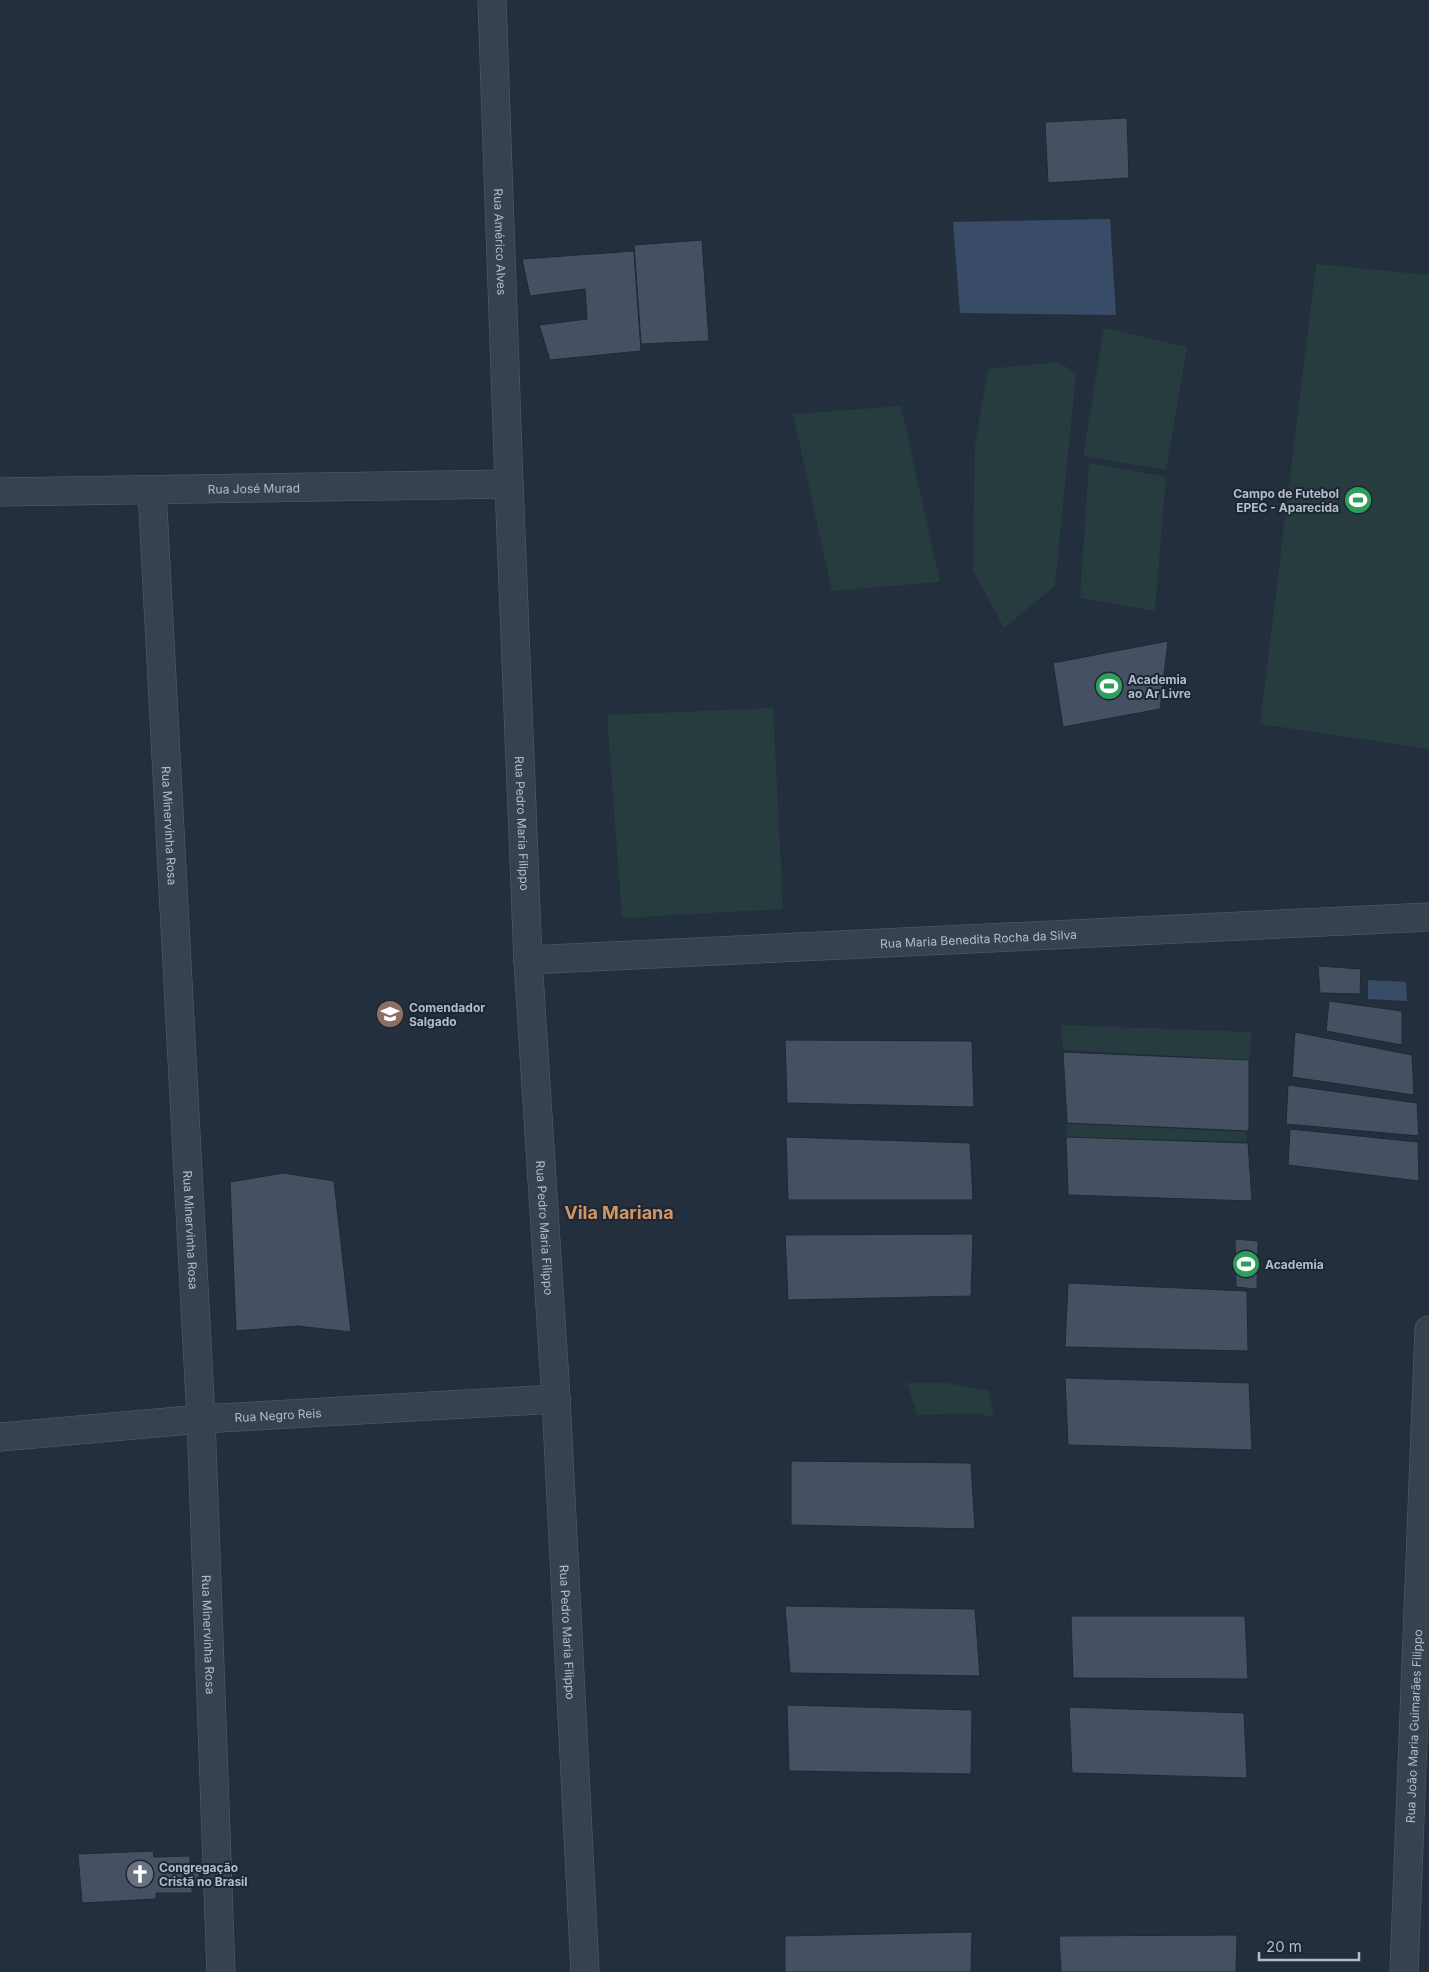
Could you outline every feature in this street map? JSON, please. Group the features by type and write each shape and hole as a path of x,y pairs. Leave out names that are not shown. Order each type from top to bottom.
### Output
{"street":[{"name":"Rua Américo Alves","path":"492,0 509,484"},
{"name":"Rua José Murad","path":"0,492 509,484"},
{"name":"Rua Pedro Maria Filippo","path":"509,484 528,960 556,1398 585,1972"},
{"name":"Rua Minervinha Rosa","path":"152,490 201,1419 221,1972"},
{"name":"Rua Maria Benedita Rocha da Silva","path":"528,960 1429,917"},
{"name":"Rua João Maria Guimarães Filippo","path":"1404,1972 1429,1330"},
{"name":"Rua Negro Reis","path":"0,1437 201,1419 556,1398"}],"green space":[{"name":"Campo de Futebol EPEC - Aparecida","path":"1316,264 1429,275 1429,749 1260,724"},
{"path":"1104,328 1187,347 1166,470 1083,456"},
{"path":"1058,362 1076,373 1055,586 1004,628 973,570 975,446 988,369"},
{"path":"901,406 940,582 832,591 793,414"},
{"path":"1089,463 1166,477 1155,611 1080,598"},
{"path":"773,708 783,909 622,918 607,715"},
{"path":"1061,1025 1252,1032 1249,1060 1063,1050"},
{"path":"1067,1123 1246,1132 1247,1142 1066,1137"},
{"path":"907,1383 947,1383 989,1391 994,1417 975,1413 917,1415"}],"water":[{"path":"1110,219 1116,315 960,313 953,222"},
{"path":"1368,980 1406,982 1407,1001 1368,999"}],"building":[{"path":"1127,118 1129,178 1048,183 1045,122"},
{"path":"702,240 709,341 641,344 634,245"},
{"path":"634,251 641,351 550,360 539,325 587,319 585,289 530,296 522,259"},
{"name":"Academia ao Ar Livre","path":"1168,641 1160,709 1063,727 1053,663"},
{"path":"1318,966 1361,969 1360,994 1320,993"},
{"path":"1329,1001 1402,1011 1402,1045 1326,1031"},
{"path":"1295,1032 1412,1055 1414,1095 1292,1077"},
{"path":"785,1040 972,1041 974,1107 787,1103"},
{"path":"1063,1052 1249,1060 1249,1131 1067,1123"},
{"path":"1288,1085 1417,1103 1419,1136 1286,1124"},
{"path":"1290,1129 1418,1142 1419,1181 1288,1165"},
{"path":"786,1137 970,1143 973,1200 788,1200"},
{"path":"1066,1137 1248,1143 1252,1201 1068,1195"},
{"path":"283,1173 334,1181 351,1332 297,1326 236,1331 230,1182"},
{"path":"973,1234 971,1296 788,1300 785,1235"},
{"name":"Academia","path":"1235,1239 1258,1241 1257,1289 1236,1287"},
{"path":"1068,1283 1247,1291 1248,1351 1065,1347"},
{"path":"1065,1378 1249,1383 1252,1450 1068,1445"},
{"path":"791,1461 971,1463 975,1529 791,1525"},
{"path":"785,1606 975,1609 980,1676 790,1673"},
{"path":"1071,1616 1245,1616 1248,1679 1073,1678"},
{"path":"787,1705 972,1710 971,1774 789,1771"},
{"path":"1069,1707 1244,1713 1247,1778 1072,1773"},
{"name":"Congregação Cristã no Brasil","path":"153,1851 154,1857 190,1856 190,1865 198,1865 200,1884 192,1884 192,1893 156,1893 156,1899 82,1903 78,1854"},
{"path":"972,1932 971,1972 785,1972 785,1936"},
{"path":"1237,1935 1236,1972 1061,1972 1059,1936"}],"place":[{"name":"Campo de Futebol EPEC - Aparecida","path":"1358,500"},
{"name":"Academia ao Ar Livre","path":"1109,686"},
{"name":"Comendador Salgado","path":"390,1014"},
{"name":"Academia","path":"1246,1264"},
{"name":"Congregação Cristã no Brasil","path":"140,1874"}],"district":[{"name":"Vila Mariana","path":"619,1212"}]}
